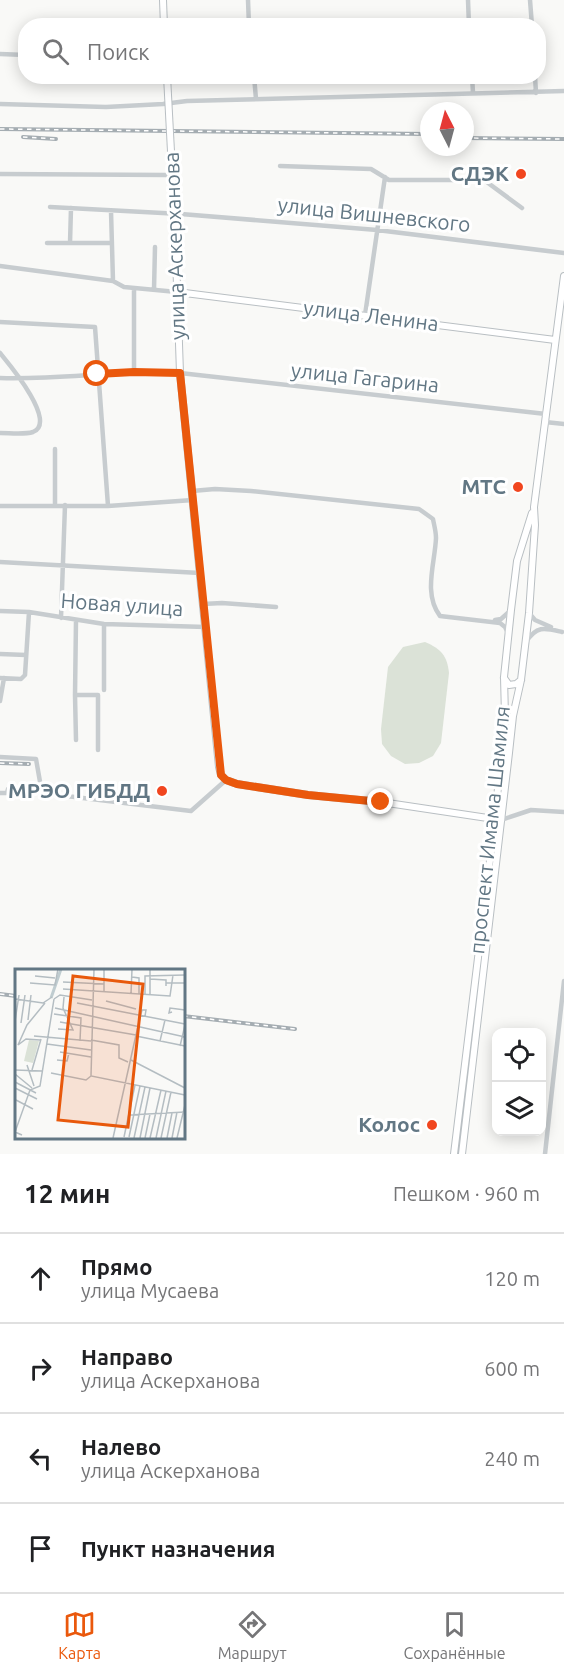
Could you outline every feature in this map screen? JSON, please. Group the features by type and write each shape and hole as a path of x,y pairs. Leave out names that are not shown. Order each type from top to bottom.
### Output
{"main road":[{"path":"163,0 163,18"},
{"name":"улица Аскерханова","path":"167,84 180,373 219,767 221,775 226,780"},
{"name":"проспект Имама Шамиля","path":"454,1154 498,819 513,716 521,680 532,576 534,507 564,276"},
{"name":"улица Ленина","path":"177,292 555,340"},
{"name":"проспект Имама Шамиля","path":"462,1154 498,819 508,633 517,561 534,507"},
{"path":"516,572 525,566 531,570 532,576"},
{"path":"504,677 509,685 521,680"},
{"path":"226,780 237,784 308,795 381,802 498,819"}],"street":[{"path":"248,0 249,18"},
{"path":"468,0 469,18"},
{"path":"530,0 531,18"},
{"path":"0,54 18,55"},
{"path":"255,84 256,99"},
{"path":"472,84 473,93"},
{"path":"535,84 536,93"},
{"path":"0,104 106,107 163,104 176,101 564,91"},
{"path":"280,166 371,169 389,180 484,180 522,208"},
{"path":"0,174 167,176"},
{"path":"365,315 385,177"},
{"name":"улица Вишневского","path":"50,207 181,214 377,230 564,253"},
{"path":"70,243 71,208"},
{"path":"111,211 113,281"},
{"path":"47,243 112,243"},
{"path":"154,290 155,247"},
{"path":"0,266 113,281 124,287 177,292"},
{"path":"134,288 134,372"},
{"path":"0,322 94,327 108,506"},
{"name":"улица Ленина","path":"555,340 564,341"},
{"path":"0,353 21,379 40,413 40,426 35,431 0,433"},
{"name":"улица Гагарина","path":"0,378 21,379 134,372 180,373 545,418 564,424"},
{"path":"55,448 55,505"},
{"path":"192,491 215,489 251,491 419,509 433,519 436,535 431,586 433,606 440,615 500,623 508,633"},
{"path":"0,506 108,506 193,500"},
{"path":"61,618 65,505"},
{"path":"0,562 200,573"},
{"path":"203,604 276,607"},
{"path":"492,621 501,619 511,610"},
{"name":"Новая улица","path":"0,611 29,612 104,624 206,627"},
{"path":"0,701 2,678 21,679 26,670 29,612"},
{"path":"529,613 535,620 563,633"},
{"path":"76,620 76,740"},
{"path":"104,624 104,690"},
{"path":"525,645 532,633 541,629 546,628 563,633"},
{"path":"0,654 26,655"},
{"path":"75,695 98,695 98,750"},
{"path":"0,757 36,759 42,793"},
{"path":"0,793 7,793 8,789 191,811 226,780"},
{"path":"498,819 531,810 564,812"},
{"path":"545,1154 564,981"},
{"path":"556,1057 564,1055"}],"shaded area":[{"path":"425,642 442,653 449,673 441,743 433,756 419,763 405,764 391,756 382,744 381,729 388,667 403,647"}],"railway":[{"path":"0,129 420,134"},
{"path":"23,137 56,139"},
{"path":"474,138 564,139"},
{"path":"0,763 29,764"},
{"path":"0,994 15,996"},
{"path":"184,1016 295,1029"}],"place":[{"name":"СДЭК","path":"521,174"},
{"name":"МТС","path":"518,487"},
{"name":"МРЭО ГИБДД","path":"162,791"},
{"name":"Колос","path":"432,1125"}],"route":[{"path":"97,374 180,373 221,775 226,780 237,784 308,795 381,802"}]}
